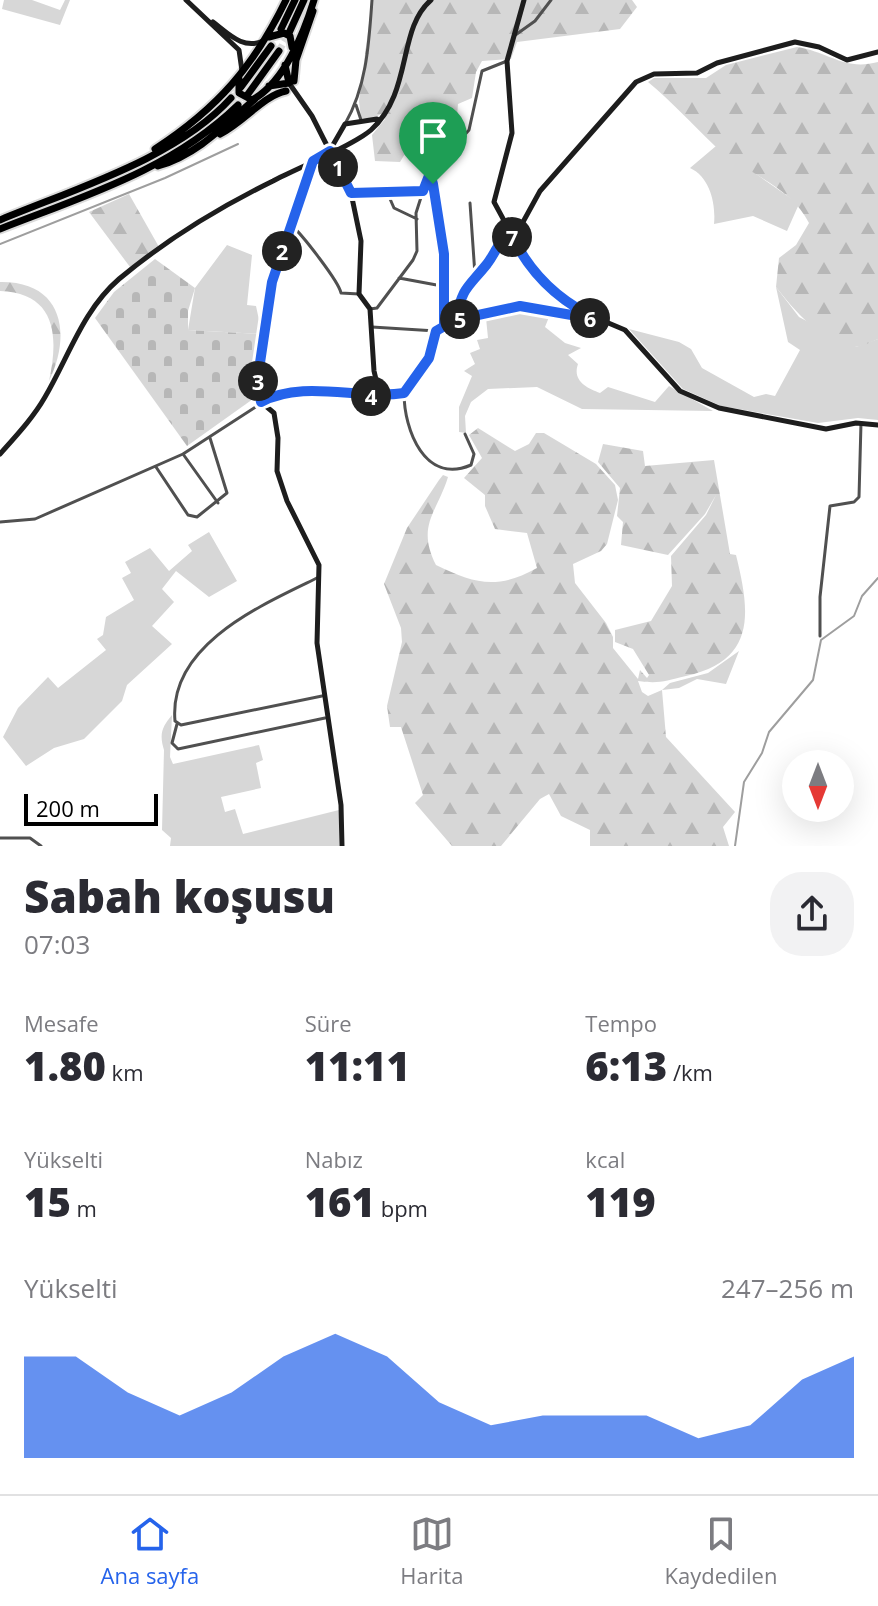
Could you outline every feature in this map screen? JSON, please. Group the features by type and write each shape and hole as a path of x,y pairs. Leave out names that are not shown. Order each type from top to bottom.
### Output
{"highway":[{"path":"241,87 273,45 286,0"},
{"path":"295,0 285,31 310,1"},
{"path":"214,136 269,86 285,65 310,1"},
{"path":"290,85 294,65 312,20 310,1"},
{"path":"248,94 277,32 290,36 292,49"},
{"path":"139,159 220,101 273,45"},
{"path":"285,65 290,85"},
{"path":"240,77 239,93 252,100 257,97"},
{"path":"269,86 290,85"},
{"path":"0,229 180,158 245,121 269,96 290,85"},
{"path":"0,220 188,136 231,98"},
{"path":"144,171 184,149 238,105"}],"main road":[{"path":"189,0 213,22 245,44 273,45"},
{"path":"189,0 239,50 244,62 240,77"},
{"path":"0,454 43,400 89,313 111,286 200,219 366,132 379,119 390,104 404,72 412,29 421,9 431,0"},
{"path":"524,0 507,61 512,133 494,202 532,272 580,311 625,330 680,391 719,408 826,429 861,423 878,425"},
{"path":"404,393 429,358 436,331 455,320 461,295 487,263 498,242 511,234 587,134 636,82 654,74 697,73 717,63 795,42 819,47 847,60 878,52"},
{"path":"290,85 351,193 361,241 359,294 370,309 374,371 380,396"},
{"path":"330,151 345,124 379,119"},
{"path":"361,120 366,132"},
{"path":"313,161 272,282 257,383 261,402 274,413 278,438 277,471 287,501 319,565 317,643 325,718 341,805 342,846"}],"street":[{"path":"345,124 356,105 367,56 372,0"},
{"path":"512,36 535,21 551,0"},
{"path":"370,309 377,308 417,251 417,219 423,191 430,173 469,130 482,71 494,63 507,61"},
{"path":"356,105 361,120"},
{"path":"430,173 437,197 444,254 444,324"},
{"path":"351,193 423,191"},
{"path":"387,192 394,208 417,219"},
{"path":"470,203 475,275"},
{"path":"291,225 316,259 335,276 341,293 359,294"},
{"path":"399,278 442,286"},
{"path":"455,320 532,305 600,320"},
{"path":"372,327 436,331"},
{"path":"0,522 35,519 183,454 261,402 297,391 380,396 404,393 410,430 425,461 452,470 471,465 474,454 465,434"},
{"path":"820,636 820,597 830,506 851,503 859,497 861,423"},
{"path":"155,466 190,517 197,517 218,503 227,491 210,438"},
{"path":"183,454 218,503"},
{"path":"319,577 250,613 203,650 186,673 177,693 174,709 177,724 172,744 180,749 325,718"},
{"path":"177,724 322,696"},
{"path":"0,838 30,838 41,846"}],"green space":[{"path":"4,0 32,0 60,10 65,0 70,0 60,25 2,9"},
{"path":"372,0 632,0 637,7 620,29 517,42 511,59 482,61 476,72 472,98 458,104 456,128 427,117 400,162 375,161 372,135 385,119 381,114 372,119 361,118 359,101"},
{"path":"797,47 846,63 878,62 878,339 857,347 843,345 821,333 800,315 776,287 779,258 796,245 809,223 801,210 779,189 715,146 648,82 654,78 706,78 726,65"},
{"path":"716,146 799,204 787,231 753,216 714,224 714,208 707,184 690,168"},
{"path":"129,194 159,247 130,267 89,212"},
{"path":"227,245 252,255 247,305 256,306 262,334 188,330 195,288"},
{"path":"155,259 195,288 188,311 188,330 262,334 253,399 187,446 95,318 114,292"},
{"path":"0,282 21,284 37,290 49,300 57,314 60,346 49,381 53,333 49,320 43,308 33,300 0,291"},
{"path":"776,287 799,317 856,347 878,339 878,420 858,418 818,423 721,406 683,389 629,329 679,342 691,349 702,368 754,397 766,394 775,396 800,350 788,342"},
{"path":"531,309 551,312 545,327 565,343 581,348 568,355 578,364 579,379 590,389 600,393 608,387 655,402 669,386 713,411 582,409 537,387 488,389 471,402 465,416 466,433 459,432 459,407 472,376 464,371 475,364 470,353 480,349 477,340 488,338 486,318"},
{"path":"478,428 515,451 529,444 536,433 544,433 596,464 615,485 618,500 607,544 601,551 573,564 575,583 606,623 613,637 613,648 638,679 640,670 647,678 649,675 633,649 615,642 615,630 651,621 672,586 671,556 706,515 716,495 705,514 668,555 621,545 623,522 617,516 620,488 598,462 603,444 643,451 645,466 714,460 730,554 736,555 741,576 745,614 743,631 737,646 709,669 662,682 638,681 642,692 648,696 662,690 666,737 735,812 723,827 729,846 590,846 590,830 561,816 549,794 540,799 501,846 452,846 415,803 423,795 401,727 390,727 387,706 402,642 401,628 384,584 407,528 443,475 448,477 428,529 430,551 436,565 463,577 486,582 510,579 537,568 527,533 495,529 485,506 485,495 464,478 482,458 469,435"},
{"path":"209,532 237,581 209,597 176,571 162,589 174,602 152,626 172,644 127,685 122,701 84,739 54,748 26,766 3,737 18,708 48,677 58,688 106,650 97,639 103,635 106,617 134,600 122,578 131,573 125,562 150,548 169,571 192,551 188,545"},
{"path":"739,651 726,684 697,679 679,688 662,690 670,683 708,673"},
{"path":"172,715 170,757 173,764 259,745 263,760 256,763 261,788 221,797 225,812 235,809 243,834 339,810 339,846 170,846 171,838 162,830 162,735"}],"waterway":[{"path":"0,244 165,178 238,144"},
{"path":"735,846 744,782 762,753 769,732 813,680 821,640 854,616 862,596 878,578"}],"tunnel":[{"path":"279,51 289,33"}],"route":[{"path":"433,184 430,173 423,191 351,193 330,151 313,161 272,282 257,383 261,402 297,391 380,396 404,393 429,358 436,331 455,320 532,305 600,320 580,311 532,272 511,234 498,242 487,263 470,279 461,295 455,320 444,324 444,254 433,184"}]}
